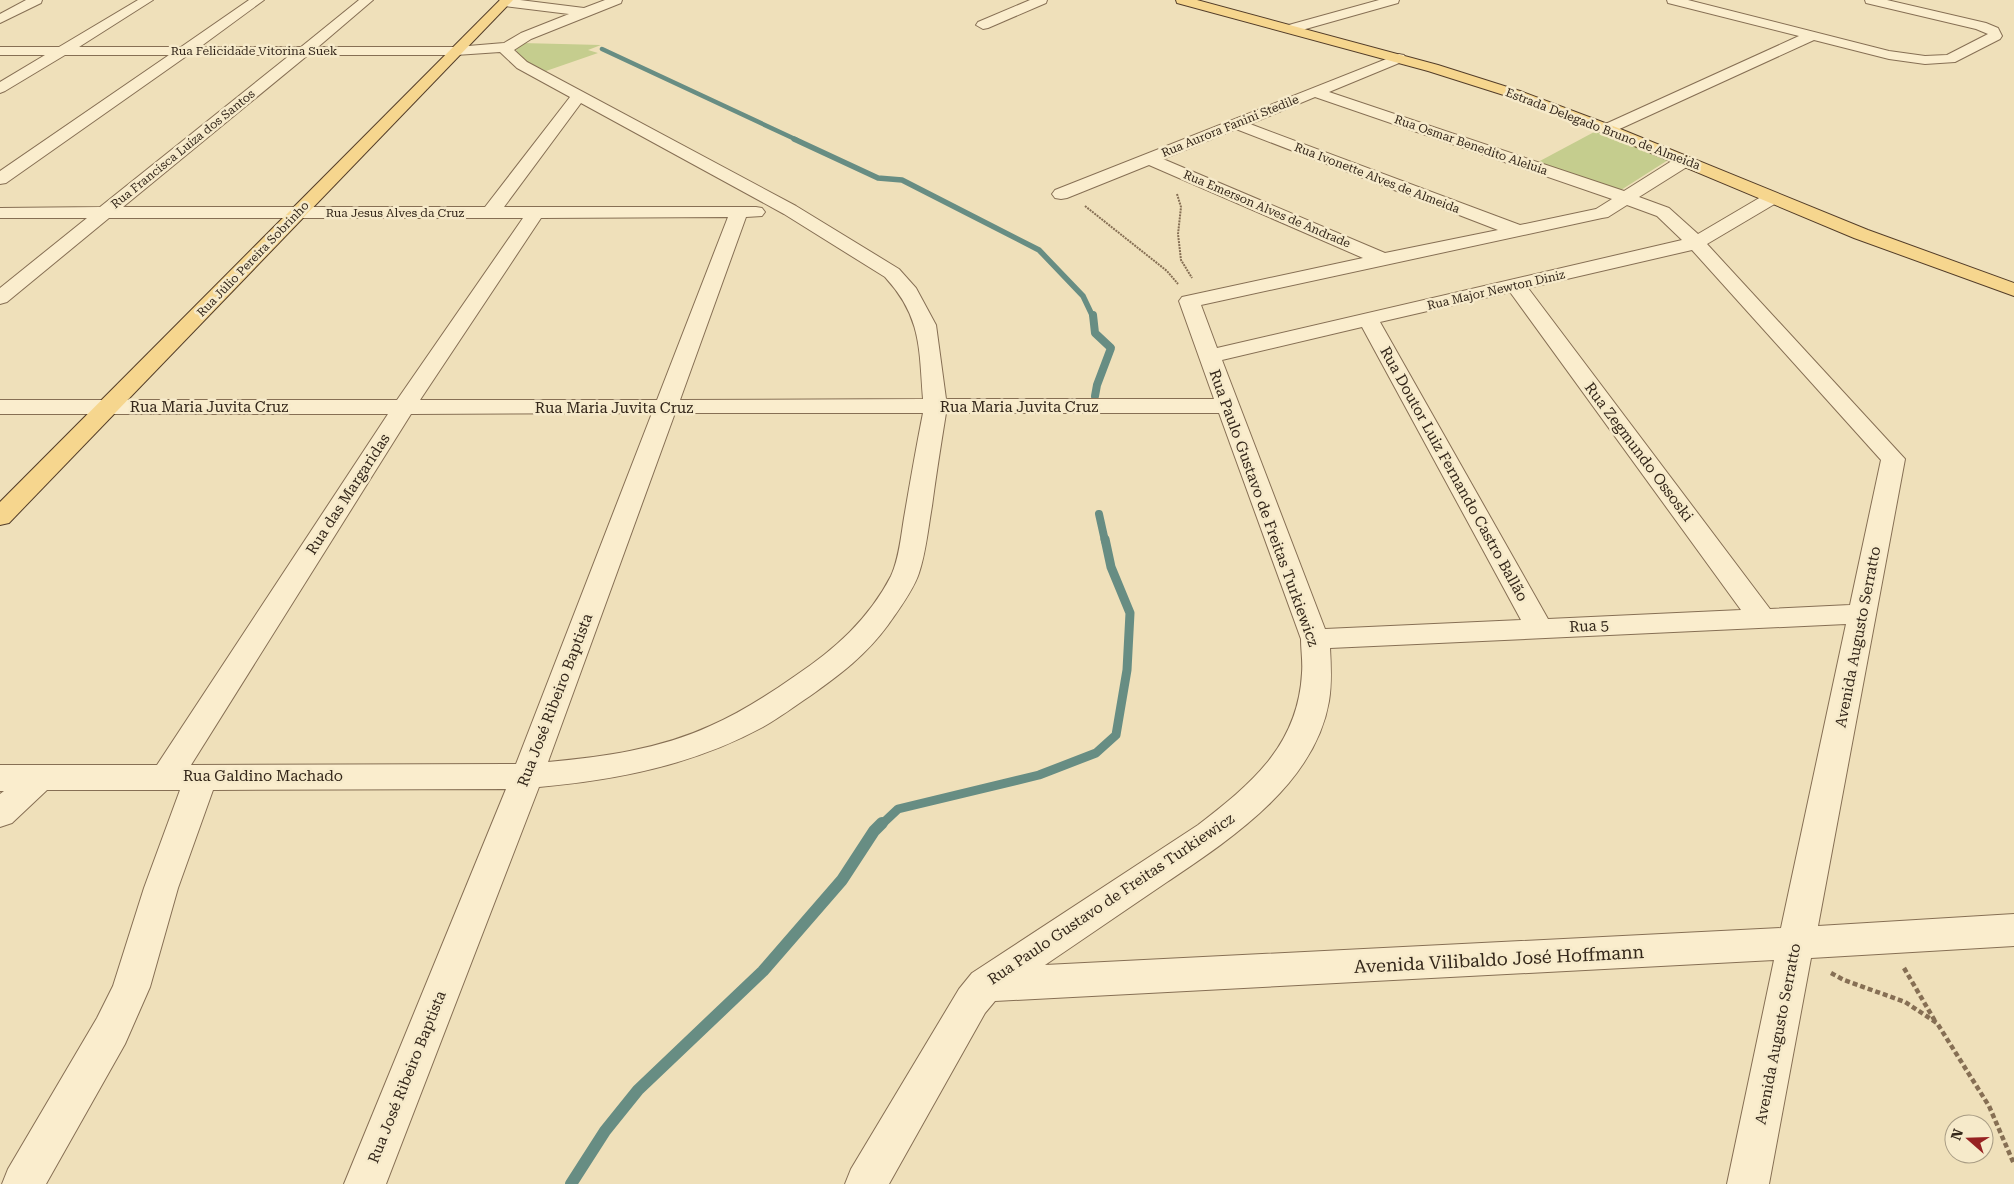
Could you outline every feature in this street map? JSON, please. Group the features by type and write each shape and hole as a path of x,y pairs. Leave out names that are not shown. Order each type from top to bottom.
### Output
{"main road":[{"name":"Estrada Delegado Bruno de Almeida","path":"1182,0 1399,58 1506,91 1607,129 1870,237 2014,290"},
{"name":"Rua Júlio Pereira Sobrinho","path":"0,518 506,1"}],"street":[{"path":"0,19 36,0"},
{"path":"0,88 147,0"},
{"path":"0,179 258,0"},
{"name":"Rua Francisca Luíza dos Santos","path":"0,298 367,0"},
{"path":"507,47 526,36 616,0"},
{"path":"983,25 1041,0"},
{"path":"1290,29 1394,0"},
{"path":"1673,0 1889,55 1925,60 1950,59 1995,36 1993,31 1981,26 1871,0"},
{"path":"506,1 584,12"},
{"path":"1607,129 1810,36"},
{"name":"Rua Felicidade Vitorina Suek","path":"0,52 456,51 507,47"},
{"name":"Rua Galdino Machado","path":"0,778 527,776 592,770 677,751 720,735 754,718 830,667 862,638 884,610 905,575 913,542 935,408 926,325 906,288 892,273 790,210 515,60 507,51 507,47"},
{"name":"Rua Aurora Fanini Stedile","path":"1061,194 1158,162 1236,124 1399,58"},
{"name":"Rua Osmar Benedito Aleluia","path":"1315,92 1626,198"},
{"path":"490,213 578,96"},
{"name":"Rua Ivonette Alves de Almeida","path":"1236,124 1519,231"},
{"path":"1189,301 1602,213 1684,161"},
{"name":"Rua Emerson Alves de Andrade","path":"1158,162 1384,260"},
{"name":"Avenida Augusto Serratto","path":"1626,198 1663,212 1696,243 1893,459 1748,1184"},
{"name":"Rua Major Newton Diniz","path":"1209,356 1696,243 1772,198"},
{"name":"Rua Jesus Alves da Cruz","path":"0,212 739,213 790,210"},
{"name":"Rua das Margaridas","path":"166,777 404,407 535,213"},
{"name":"Rua José Ribeiro Baptista","path":"365,1184 527,776 739,213"},
{"name":"Rua Zegmundo Ossoski","path":"1515,285 1763,619"},
{"name":"Rua Paulo Gustavo de Freitas Turkiewicz","path":"866,1184 972,1001 985,985 1210,834 1240,811 1269,783 1303,736 1313,710 1318,682 1315,639 1189,301"},
{"name":"Rua Doutor Luiz Fernando Castro Ballão","path":"1368,319 1540,629"},
{"name":"Rua Maria Juvita Cruz","path":"0,408 935,408 1228,406"},
{"name":"Rua 5","path":"1315,639 1862,614"},
{"path":"23,1184 86,1078 111,1032 131,987 161,888 201,777"},
{"path":"0,814 39,778"},
{"name":"Avenida Vilibaldo José Hoffmann","path":"985,985 1796,944 2014,930"}],"path":[{"path":"1158,162 1181,207 1178,234 1183,264 1192,278 1189,301"},
{"path":"1061,194 1096,214 1167,271 1189,301"},
{"path":"1887,938 1989,1106 2014,1164"},
{"path":"1796,944 1822,968 1844,980 1905,1002 1937,1023"}],"green space":[{"path":"522,43 601,45 588,50 598,53 546,71 528,62 518,53 516,49"},
{"path":"1596,131 1668,160 1621,190 1538,162"}],"waterway":[{"path":"602,49 797,140"},
{"path":"794,139 878,178 902,180 1039,250 1083,296 1093,317"},
{"path":"1093,315 1095,333 1111,348 1097,385 1095,396"},
{"path":"1099,514 1105,541"},
{"path":"881,825 898,809 1039,775 1096,753 1116,735 1127,670 1130,613 1111,567 1105,539"},
{"path":"571,1184 605,1131 638,1090 763,971 842,880 874,831 882,823"}]}
